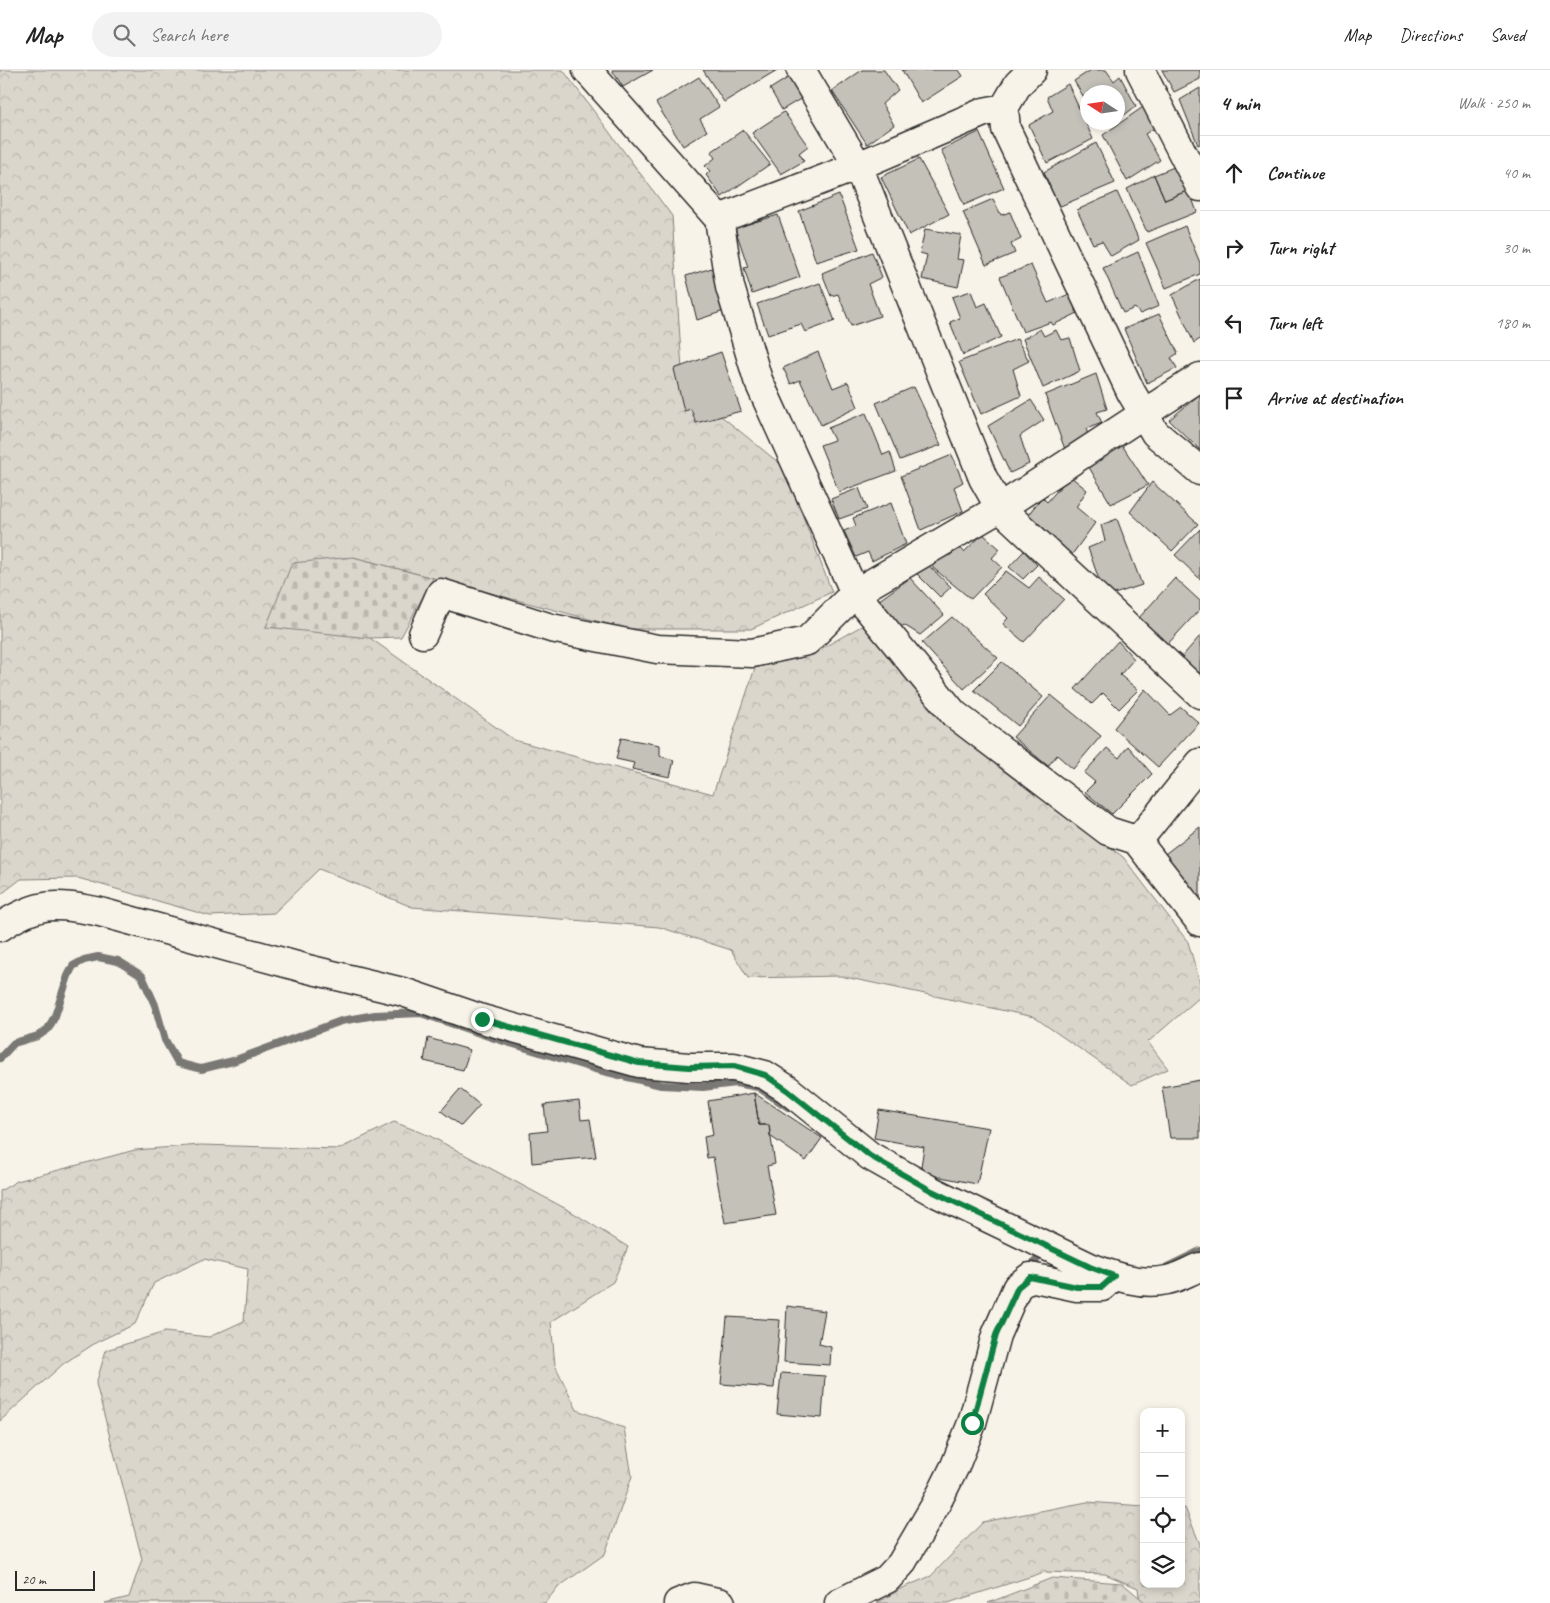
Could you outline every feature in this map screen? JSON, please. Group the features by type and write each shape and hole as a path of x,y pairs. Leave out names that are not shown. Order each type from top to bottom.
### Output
{"street":[{"path":"587,70 719,219 730,286 758,380 855,594 954,714 1108,831 1136,840 1200,922"},
{"path":"800,70 858,166 983,478 1000,508 1200,694"},
{"path":"1032,70 1018,84 1004,108 1006,130 1126,384 1143,414 1155,433 1200,471"},
{"path":"1140,70 1200,187"},
{"path":"719,219 858,166 984,112 1004,108"},
{"path":"423,634 441,593 552,628 656,649 752,654 807,641 855,594 1000,508 1200,377"},
{"path":"1136,840 1144,833 1200,763"},
{"path":"0,927 13,918 39,906 69,906 100,912 304,968 403,992 482,1019 639,1063 689,1067 734,1066 765,1075 787,1090 870,1156 932,1191 1090,1267 1114,1276 1140,1281 1167,1280 1200,1267"},
{"path":"839,1603 887,1579 894,1572 901,1564 936,1504 955,1466 972,1423 996,1335 1018,1287 1030,1277 1077,1287 1102,1287 1114,1276"},
{"path":"678,1603 694,1596 722,1603"}],"green space":[{"path":"0,70 563,70 672,216 683,385 784,467 832,592 751,629 627,629 353,557 370,638 514,740 713,794 755,668 817,651 865,624 947,721 1123,857 1188,942 1200,983 1200,997 1148,1042 1168,1069 1132,1085 1034,1017 840,976 748,978 731,950 659,927 412,907 319,869 274,913 210,916 78,878 21,879 0,895"},
{"path":"353,557 433,578 401,637 369,638 266,627 292,563"},
{"path":"394,1122 430,1136 572,1212 628,1247 613,1282 551,1322 555,1365 577,1410 624,1428 632,1476 605,1554 557,1588 545,1603 105,1603 129,1597 142,1559 96,1384 106,1350 165,1332 209,1337 244,1321 248,1269 204,1259 154,1283 135,1324 97,1342 63,1364 0,1421 0,1191 17,1181 135,1150 201,1145 339,1149"},
{"path":"1087,1502 1140,1506 1140,1588 1185,1588 1185,1508 1200,1544 1200,1603 1140,1603 1138,1588 1105,1574 1045,1572 948,1603 877,1603 902,1588 931,1576 983,1522"},
{"path":"1052,1578 1122,1583 1146,1603 988,1603"}],"building":[{"path":"612,70 653,70 623,87"},
{"path":"703,70 777,70 724,102"},
{"path":"862,70 884,70 898,90 882,104 894,125 867,144 832,91"},
{"path":"902,70 959,70 963,76 921,103"},
{"path":"1091,70 1106,70 1114,81 1120,76 1125,85 1080,85 1080,91 1074,81"},
{"path":"1162,70 1200,70 1200,79 1174,92"},
{"path":"794,74 807,95 782,110 770,89"},
{"path":"699,77 719,107 700,119 707,131 683,146 656,103"},
{"path":"1068,84 1080,110 1080,130 1089,130 1093,139 1047,163 1029,125 1053,111 1047,97"},
{"path":"1125,85 1136,106 1125,115"},
{"path":"1200,88 1200,144 1198,145 1180,100"},
{"path":"1143,107 1156,127 1145,134 1160,160 1127,181 1103,135 1110,130 1125,130 1125,120"},
{"path":"784,112 808,146 799,153 804,161 781,174 752,133"},
{"path":"743,130 770,164 722,197 706,175 710,171 705,166 715,158 711,152"},
{"path":"979,132 1004,188 964,205 941,150"},
{"path":"1096,143 1115,183 1058,207 1044,172"},
{"path":"919,159 949,214 909,235 881,177"},
{"path":"1174,167 1189,190 1165,200 1154,175"},
{"path":"1154,175 1165,200 1189,190 1197,212 1147,232 1127,189"},
{"path":"1117,192 1139,240 1111,256 1102,241 1093,244 1077,210"},
{"path":"839,195 859,249 816,262 799,211"},
{"path":"993,199 1001,215 1010,212 1021,239 1011,244 1015,253 986,265 963,212"},
{"path":"778,215 800,277 752,294 744,268 748,267 735,228"},
{"path":"1185,226 1200,263 1200,274 1166,288 1146,243"},
{"path":"925,229 961,235 957,259 964,260 958,287 922,279 927,255 920,253"},
{"path":"872,252 882,277 868,284 880,316 851,326 838,294 831,296 822,273"},
{"path":"1138,252 1159,306 1140,314 1135,308 1123,313 1103,268"},
{"path":"1031,265 1048,303 1074,292 1084,310 1053,325 1051,322 1023,332 1000,277"},
{"path":"712,268 724,311 697,320 686,276"},
{"path":"1200,279 1200,339 1194,343 1172,295"},
{"path":"820,283 835,321 805,332 801,324 768,335 757,304"},
{"path":"971,291 977,307 986,303 1001,337 963,355 950,322 960,318 952,297"},
{"path":"1159,314 1178,353 1171,358 1177,368 1147,383 1124,329"},
{"path":"1040,329 1044,336 1056,330 1061,340 1070,338 1080,371 1043,388 1023,339"},
{"path":"1017,339 1029,361 1013,369 1021,396 981,414 959,362"},
{"path":"721,352 741,411 696,423 691,409 684,411 674,369"},
{"path":"818,352 833,388 848,382 858,407 821,425 800,380 791,384 783,368"},
{"path":"1096,374 1107,409 1097,412 1102,423 1086,429 1091,442 1066,452 1045,395"},
{"path":"914,387 941,445 900,460 876,403"},
{"path":"1200,394 1200,450 1169,420"},
{"path":"1031,400 1044,420 1020,436 1029,464 1010,473 988,426"},
{"path":"866,413 883,455 890,452 896,471 839,492 820,445 834,440 828,428"},
{"path":"1120,442 1148,485 1111,504 1087,464"},
{"path":"952,455 963,482 954,487 963,511 921,530 901,476"},
{"path":"1070,476 1087,490 1076,507 1095,523 1068,560 1024,520 1042,497 1047,502"},
{"path":"1152,482 1198,524 1172,551 1130,512"},
{"path":"859,488 867,509 839,519 831,499"},
{"path":"891,503 906,544 872,561 868,552 856,557 844,531 856,526 853,518"},
{"path":"1117,519 1142,585 1105,597 1088,548 1105,541 1101,525"},
{"path":"1200,529 1200,579 1175,555"},
{"path":"983,534 1000,549 992,558 1002,567 971,599 932,567 946,553 949,556 960,547 964,552"},
{"path":"1024,551 1037,565 1023,579 1009,567"},
{"path":"927,564 951,587 940,597 916,573"},
{"path":"1006,571 1029,588 1039,577 1064,599 1024,642 1003,624 1008,618 983,594"},
{"path":"910,578 944,615 920,635 904,625 897,630 875,603"},
{"path":"1175,578 1200,601 1200,609 1165,647 1137,620"},
{"path":"952,617 998,658 964,689 922,643"},
{"path":"1200,636 1200,680 1179,660"},
{"path":"1118,641 1134,659 1120,675 1138,690 1119,709 1103,693 1092,704 1075,689"},
{"path":"1002,662 1043,697 1018,726 974,690"},
{"path":"1145,689 1170,715 1181,707 1199,723 1158,767 1114,728"},
{"path":"1051,695 1101,736 1073,769 1057,755 1048,766 1013,737"},
{"path":"621,738 660,745 660,756 674,760 670,777 632,769 634,763 616,759"},
{"path":"1128,746 1152,774 1112,814 1085,792 1095,782 1084,773 1107,748 1119,758"},
{"path":"1200,827 1200,908 1161,857"},
{"path":"428,1038 470,1050 463,1070 424,1061"},
{"path":"1200,1080 1200,1138 1170,1138 1162,1087"},
{"path":"460,1089 480,1105 461,1126 441,1111"},
{"path":"754,1093 759,1125 769,1125 775,1164 767,1166 776,1215 725,1223 713,1157 707,1158 704,1137 713,1135 708,1101"},
{"path":"754,1093 822,1138 806,1161 770,1136 769,1125 759,1125"},
{"path":"579,1101 581,1120 590,1119 596,1157 532,1163 530,1133 547,1131 544,1105"},
{"path":"879,1110 989,1128 977,1184 920,1173 924,1147 874,1138"},
{"path":"787,1306 825,1311 819,1344 831,1347 830,1365 784,1362"},
{"path":"727,1317 780,1320 774,1388 721,1384"},
{"path":"781,1373 825,1376 822,1418 777,1414"}],"waterway":[{"path":"0,1058 14,1043 38,1036 48,1029 55,1016 73,966 84,960 98,957 118,961 142,976 155,1005 165,1040 178,1063 201,1069 233,1061 341,1021 375,1015 421,1013 595,1069 661,1085 703,1087 736,1083 758,1087 788,1107"},
{"path":"1167,1267 1200,1251"},
{"path":"1027,1271 1039,1257"}],"route":[{"path":"482,1019 639,1063 689,1067 734,1066 765,1075 787,1090 870,1156 932,1191 1090,1267 1114,1276 1102,1287 1077,1287 1030,1277 1018,1287 1003,1316 996,1335 972,1423"}]}
